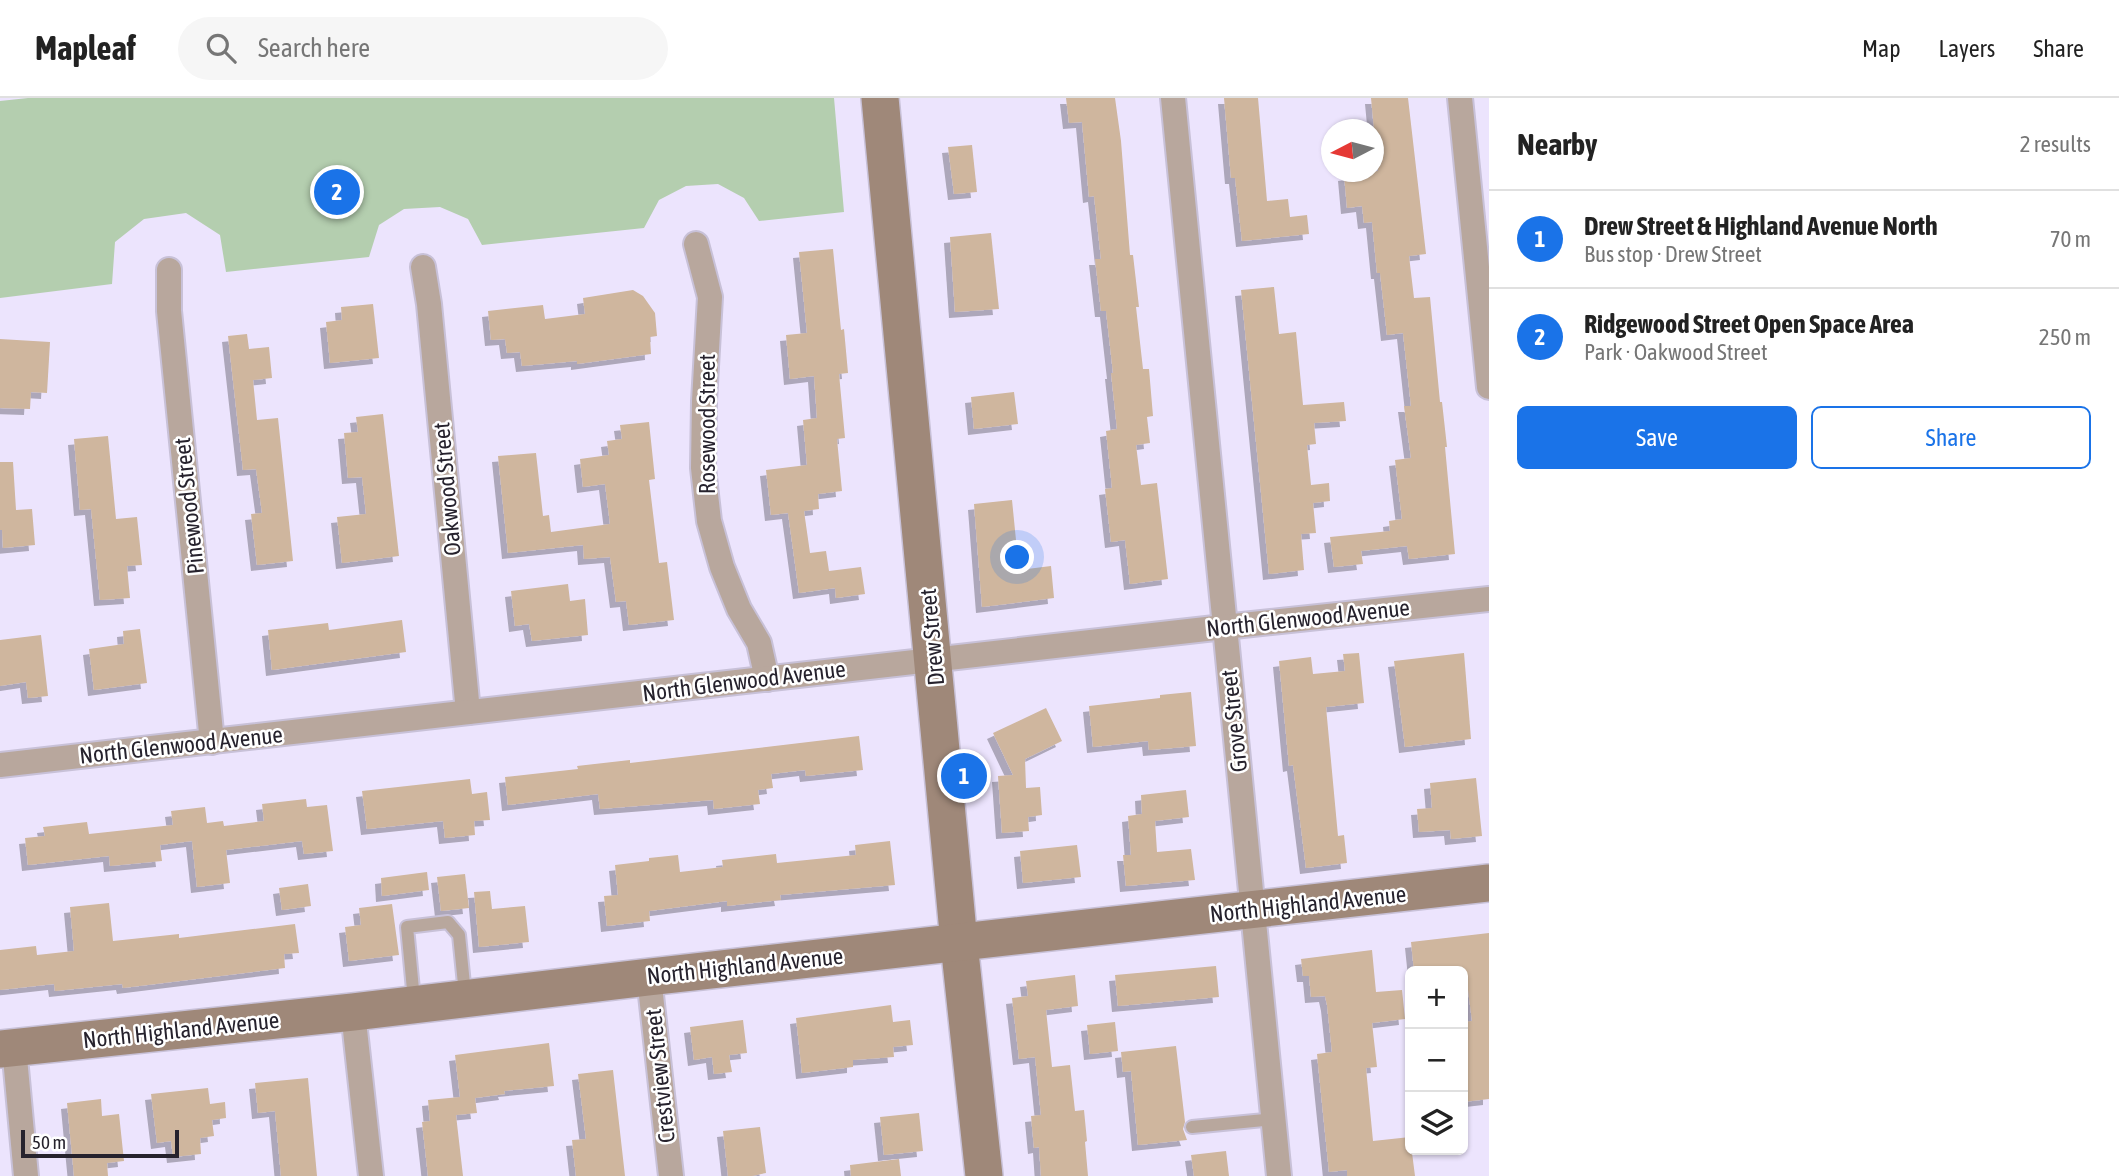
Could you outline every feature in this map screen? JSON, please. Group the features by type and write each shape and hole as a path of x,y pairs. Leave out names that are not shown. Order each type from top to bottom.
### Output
{"street":[{"name":"Drew Street","path":"880,98 984,1176"},
{"name":"Grove Street","path":"1172,98 1279,1176"},
{"path":"1460,98 1489,387"},
{"name":"Rosewood Street","path":"696,244 710,297 704,401 704,454 709,521 726,578 739,609 759,643 767,679"},
{"name":"Oakwood Street","path":"423,267 431,318 468,712"},
{"name":"Pinewood Street","path":"170,270 169,311 212,742"},
{"name":"North Glenwood Avenue","path":"0,765 934,659 1489,600"},
{"name":"North Highland Avenue","path":"7,1048 353,1012 1489,883"},
{"name":"Crestview Street","path":"649,977 671,1176"},
{"path":"353,1012 371,1176"},
{"path":"7,1048 26,1176"}],"lane":[{"path":"415,1005 407,927 448,922 459,935 466,998"},
{"path":"1192,1127 1274,1119"}],"green space":[{"path":"28,98 834,98 844,212 759,221 744,198 718,184 686,186 659,200 644,228 482,245 468,219 440,207 404,209 379,225 369,257 226,272 220,235 186,213 144,219 115,242 112,284 0,298 0,101"}],"building":[{"path":"1066,98 1115,98 1130,255 1133,255 1139,307 1136,307 1143,369 1149,369 1153,416 1147,417 1150,443 1136,445 1141,485 1157,483 1168,579 1130,584 1125,540 1111,542 1105,489 1112,488 1106,431 1117,429 1113,373 1106,311 1101,311 1095,259 1101,259 1094,196 1089,197 1082,122 1069,123"},
{"path":"1224,98 1258,98 1267,201 1288,199 1290,217 1307,215 1309,234 1242,241 1235,178 1231,178"},
{"path":"1371,98 1408,98 1426,254 1409,256 1414,298 1430,297 1447,447 1455,554 1409,559 1407,546 1361,551 1363,564 1334,567 1330,537 1390,531 1389,521 1402,519 1395,460 1411,458 1404,406 1411,406 1403,333 1387,335 1372,222 1364,223 1362,206 1347,208 1345,182 1384,182 1384,119 1373,119"},
{"path":"972,145 977,192 954,194 948,147"},
{"path":"991,233 999,309 955,312 950,237"},
{"path":"833,249 848,373 839,374 845,438 837,439 842,491 818,494 819,509 804,511 810,553 826,551 829,571 861,567 865,594 836,598 835,588 799,593 788,513 771,515 766,470 807,465 803,420 817,418 814,376 790,379 786,335 807,333 799,252"},
{"path":"1274,287 1279,334 1296,332 1303,405 1344,402 1346,421 1314,423 1316,444 1307,445 1311,485 1329,483 1330,501 1313,503 1316,533 1301,534 1304,570 1269,574 1241,290"},
{"path":"633,290 643,296 655,313 657,336 650,337 651,354 577,364 577,361 522,366 520,352 507,353 505,339 491,340 488,311 543,305 545,319 585,314 583,298"},
{"path":"373,304 379,358 330,363 326,322 342,320 341,307"},
{"path":"247,334 249,349 269,347 272,378 253,380 257,420 278,418 293,561 257,565 251,514 262,513 256,469 243,470 228,336"},
{"path":"0,339 50,342 47,393 31,392 30,409 0,408"},
{"path":"1014,392 1018,424 974,429 971,397"},
{"path":"383,414 399,556 342,563 337,517 366,514 362,477 348,478 344,433 358,432 356,417"},
{"path":"649,422 655,479 649,480 659,563 667,562 674,620 629,625 626,601 616,602 610,557 584,559 583,545 508,553 498,456 536,453 543,516 549,515 551,532 610,524 605,484 583,487 580,459 609,455 607,441 622,439 620,425"},
{"path":"108,436 116,519 137,517 142,565 127,566 130,598 100,600 91,509 80,510 74,439"},
{"path":"0,462 13,462 16,510 32,509 35,545 3,548 0,530"},
{"path":"1012,500 1019,570 1051,566 1054,598 982,607 974,504"},
{"path":"568,584 570,601 585,599 588,635 532,641 529,624 515,626 511,591"},
{"path":"402,620 406,652 272,670 268,630 328,623 329,630"},
{"path":"140,629 147,683 94,690 89,649 124,644 123,631"},
{"path":"41,635 48,696 28,698 26,682 0,686 0,640"},
{"path":"1359,653 1364,703 1326,707 1338,836 1344,835 1347,863 1306,868 1293,765 1289,766 1279,661 1311,657 1313,674 1345,671 1343,654"},
{"path":"1464,653 1471,739 1405,747 1394,661"},
{"path":"1191,692 1196,746 1149,750 1148,741 1093,747 1089,706"},
{"path":"1046,708 1062,741 1025,759 1026,788 1040,787 1042,815 1028,817 1029,831 1002,833 998,776 1013,775 993,733"},
{"path":"859,736 863,770 806,776 805,770 771,774 773,788 758,790 760,804 714,809 713,800 600,809 598,794 508,805 505,777 578,769 577,766 630,760 630,763"},
{"path":"1476,778 1482,836 1451,839 1450,830 1419,832 1417,809 1432,808 1430,783"},
{"path":"470,779 472,794 487,792 490,820 474,821 475,835 445,838 443,821 367,829 362,791"},
{"path":"1186,790 1189,817 1155,821 1157,852 1191,849 1195,880 1126,886 1123,855 1131,855 1128,816 1142,814 1141,795"},
{"path":"306,799 307,807 327,805 333,851 304,854 302,841 226,850 230,883 197,887 192,841 160,845 162,861 110,866 109,856 28,865 25,838 45,836 43,827 87,822 89,834 173,825 171,811 205,807 207,823 223,821 224,826 264,821 262,804"},
{"path":"890,841 895,885 780,895 781,900 727,906 727,901 649,911 650,921 607,926 604,896 618,895 615,865 678,855 680,872 723,867 722,860 776,854 777,863 856,855 855,845"},
{"path":"1077,845 1081,877 1023,883 1020,851"},
{"path":"427,872 429,890 382,896 381,878"},
{"path":"465,874 469,908 441,911 437,877"},
{"path":"308,884 311,906 282,910 279,888"},
{"path":"490,891 492,909 525,906 529,942 479,947 474,892"},
{"path":"109,903 113,941 179,934 179,938 295,924 299,953 284,954 285,968 123,988 122,984 55,991 54,984 0,990 0,950 36,946 37,955 74,951 70,907"},
{"path":"392,904 399,955 349,961 345,927 361,925 359,908"},
{"path":"1489,933 1489,1099 1468,1101 1468,1021 1472,1021 1468,966 1413,966 1411,942"},
{"path":"1372,950 1376,992 1402,990 1405,1019 1372,1023 1377,1067 1366,1068 1373,1141 1405,1138 1405,1155 1412,1155 1415,1176 1347,1176 1347,1170 1329,1172 1317,1054 1332,1052 1327,1005 1325,996 1311,997 1309,976 1303,976 1301,959"},
{"path":"1216,966 1219,997 1118,1006 1115,975"},
{"path":"1075,975 1078,1006 1046,1010 1052,1067 1070,1065 1075,1111 1084,1110 1088,1176 1041,1176 1039,1147 1034,1148 1031,1116 1041,1115 1035,1057 1019,1059 1012,998 1028,996 1026,981"},
{"path":"891,1005 893,1022 910,1020 913,1045 893,1047 894,1057 853,1060 853,1067 802,1073 796,1018"},
{"path":"743,1020 747,1053 729,1055 732,1072 714,1074 712,1057 694,1060 690,1027"},
{"path":"1115,1022 1118,1051 1090,1054 1087,1025"},
{"path":"549,1043 554,1086 504,1091 505,1094 475,1098 477,1113 456,1115 463,1176 428,1176 422,1122 430,1121 428,1100 460,1097 455,1055"},
{"path":"1176,1046 1185,1122 1183,1129 1187,1140 1138,1145 1131,1071 1123,1072 1121,1052"},
{"path":"613,1070 625,1176 576,1176 572,1140 586,1139 578,1074"},
{"path":"308,1078 317,1176 281,1176 275,1111 258,1113 255,1083"},
{"path":"208,1088 210,1104 225,1102 226,1118 212,1120 214,1136 200,1138 201,1154 173,1157 171,1141 157,1143 151,1094"},
{"path":"101,1099 102,1116 119,1114 124,1161 107,1163 108,1176 74,1176 67,1103"},
{"path":"919,1113 923,1151 884,1155 880,1117"},
{"path":"760,1127 766,1173 728,1176 723,1131"},
{"path":"1226,1151 1229,1176 1194,1176 1191,1155"},
{"path":"899,1159 901,1176 851,1176 850,1165"}],"place":[{"name":"Ridgewood Street Open Space Area","path":"337,192"},
{"name":"Drew Street & Highland Avenue North","path":"964,776"}]}
